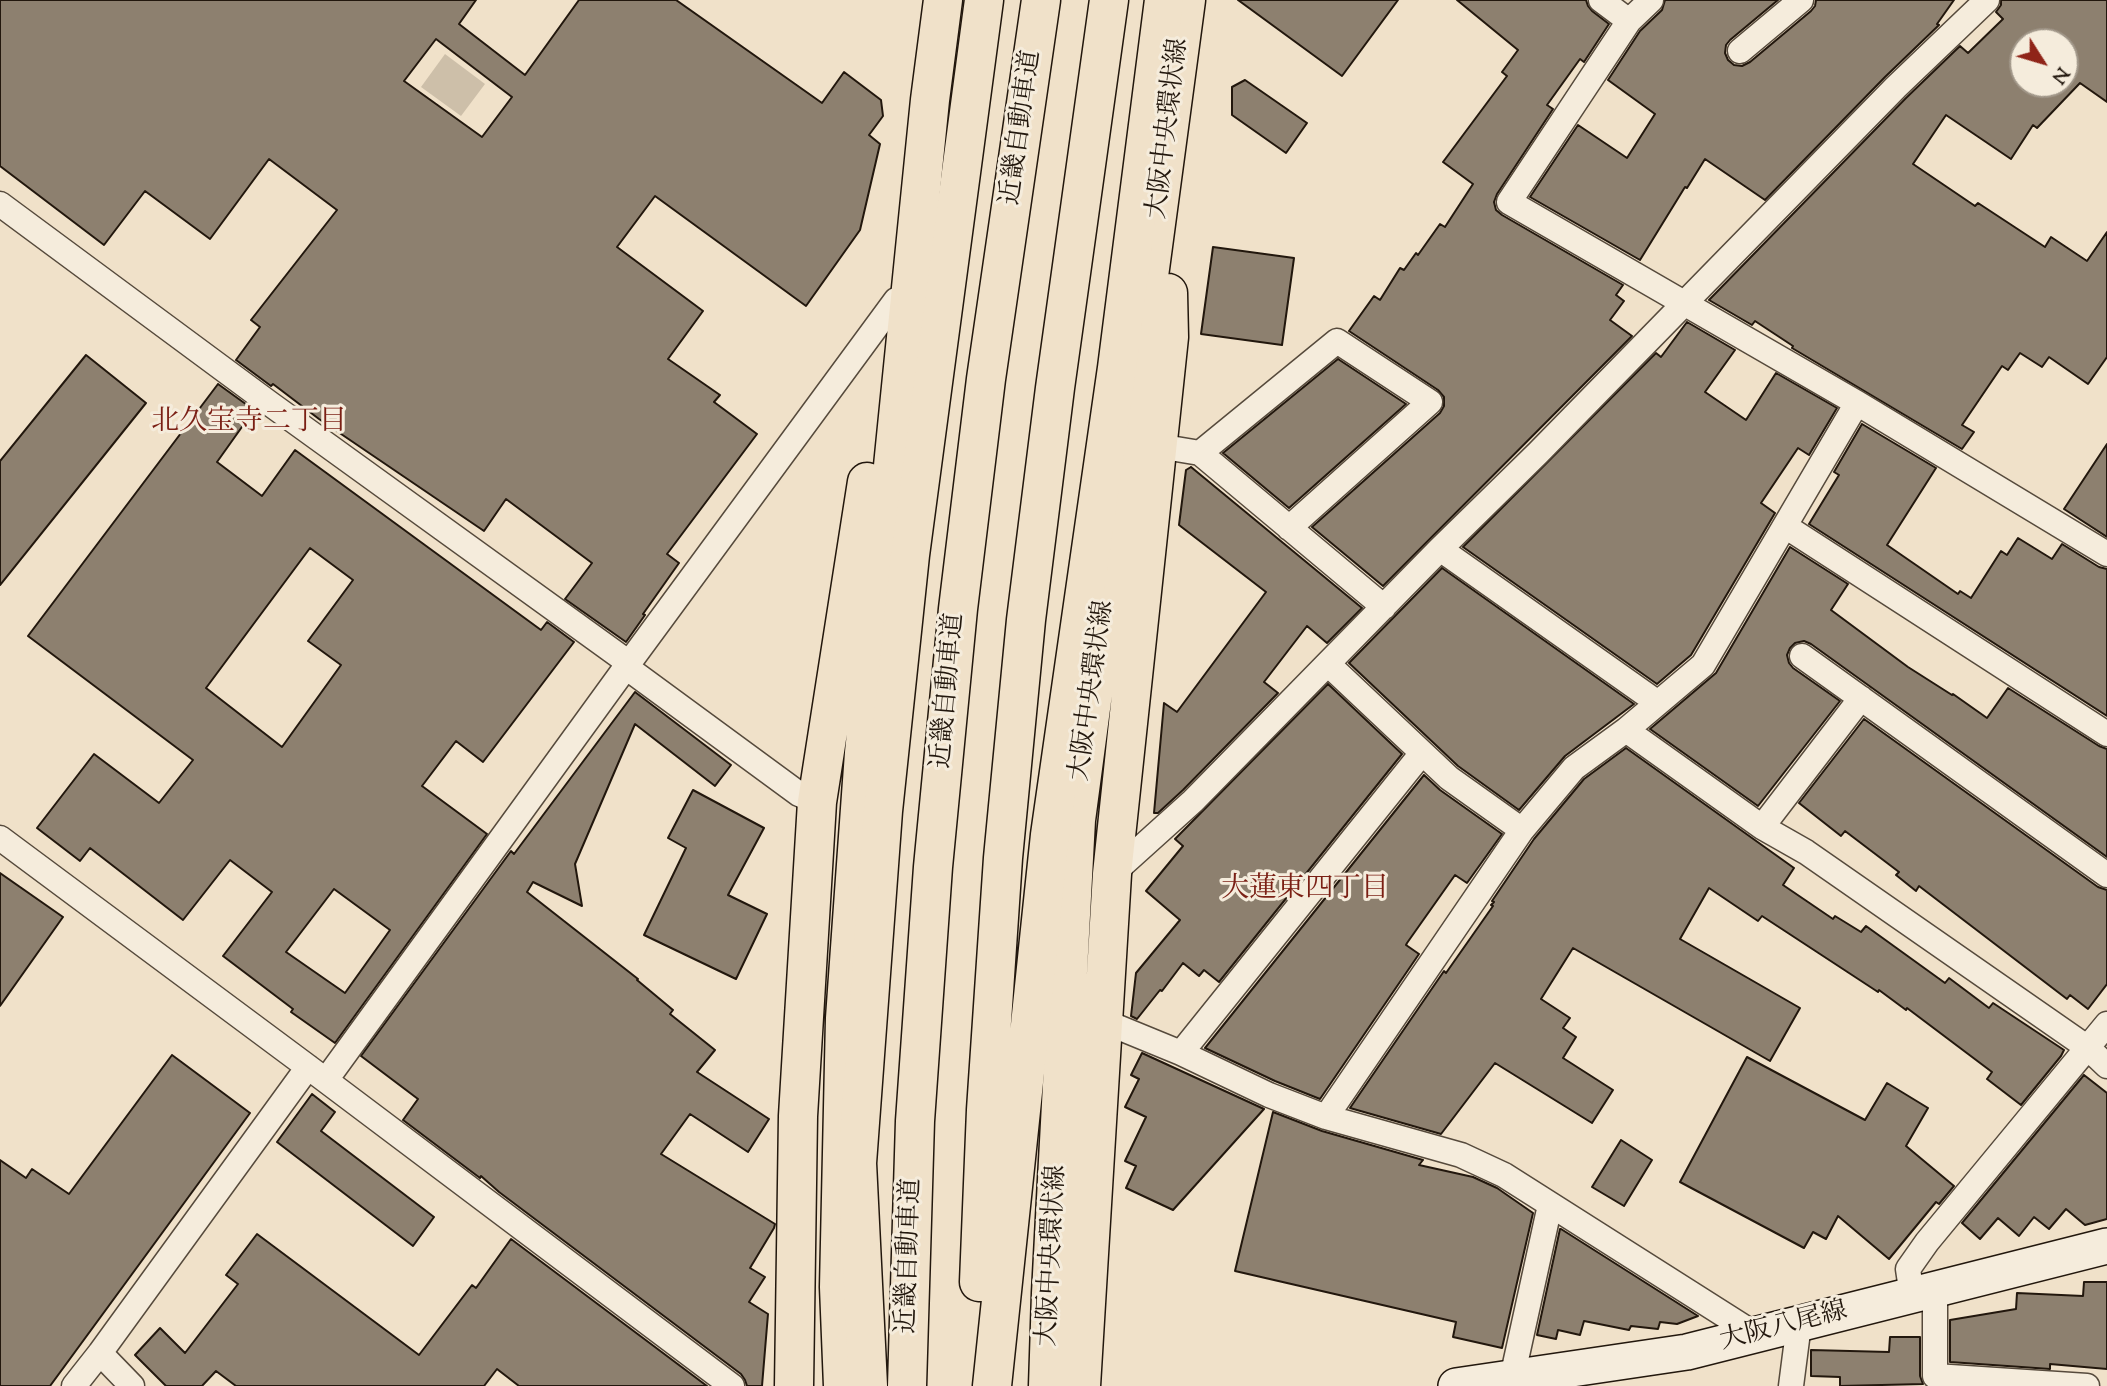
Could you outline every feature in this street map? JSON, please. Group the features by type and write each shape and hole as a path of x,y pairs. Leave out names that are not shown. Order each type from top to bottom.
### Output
{"main road":[{"path":"843,1386 839,1287 845,1018 864,753 930,100 943,0"},
{"path":"868,1386 857,1163 883,811 910,555 984,0"},
{"name":"近畿自動車道","path":"906,1386 915,1121 933,867 956,623 986,379 1041,0"},
{"path":"977,1386 986,1110 1003,858 1026,620 1109,0"},
{"path":"992,1386 1049,835 1117,368 1164,0"},
{"name":"大阪中央環状線","path":"1048,1386 1076,820 1186,0"},
{"path":"794,1386 798,1116 817,802 930,100"},
{"path":"1081,1386 1112,874 1169,337 1164,172"},
{"name":"大阪八尾線","path":"1456,1386 1687,1352 2107,1246"}],"street":[{"path":"1601,0 1629,21"},
{"path":"1651,0 1629,21 1509,202 1857,403 2107,554"},
{"path":"1740,51 1801,0"},
{"path":"1112,874 1193,801 1896,87 1987,0"},
{"path":"0,204 628,665 799,794 817,802"},
{"path":"74,1386 317,1074 628,665 896,300"},
{"path":"1200,453 1337,341 1430,402 1289,527"},
{"path":"1326,1117 1522,830 1574,768 1626,730 1703,665 1857,403"},
{"path":"1158,446 1200,453 1384,607"},
{"path":"1785,526 2107,734"},
{"path":"1440,549 1658,703"},
{"path":"1802,656 2107,875"},
{"path":"1328,664 1449,778 1522,830"},
{"path":"1762,827 1861,698"},
{"path":"1626,730 1762,827 1806,852 2088,1048 2107,1066"},
{"path":"1181,1053 1422,753"},
{"path":"0,838 732,1386"},
{"path":"1103,1021 1181,1053 1269,1095 1326,1117 1461,1155 1504,1175 1756,1335"},
{"path":"2087,1386 1935,1376 1924,1293 1908,1269 2107,1024"},
{"path":"1512,1378 1550,1205"},
{"path":"1791,1386 1799,1324"},
{"path":"100,1353 132,1386"}],"shaded area":[{"path":"445,54 485,84 461,116 421,87"}],"building":[{"path":"0,0 476,0 459,24 525,75 579,0 676,0 822,103 844,72 881,100 883,116 869,135 880,144 860,230 806,306 655,196 617,247 703,311 668,359 720,395 714,402 757,434 667,554 679,563 626,642 565,599 592,563 506,499 484,531 236,360 260,327 251,320 337,210 269,159 210,239 145,191 104,245 0,166","holes":["436,39 512,97 482,137 404,81"]},
{"path":"1238,0 1398,0 1342,76"},
{"path":"1457,0 1586,0 1592,11 1609,24 1584,62 1580,59 1547,105 1553,109 1494,202 1496,210 1502,215 1623,285 1616,295 1624,301 1610,320 1632,336 1383,586 1312,527 1440,413 1444,406 1444,397 1438,390 1349,331 1374,296 1380,300 1400,268 1404,270 1416,253 1418,255 1440,224 1445,227 1473,184 1443,162 1507,76 1502,72 1518,50"},
{"path":"1665,0 1778,0 1726,45 1728,60 1734,65 1742,66 1811,11 1816,0 1954,0 1937,24 1939,25 1765,200 1705,159 1640,260 1530,197 1578,125 1627,158 1655,114 1608,80 1640,31 1662,10"},
{"path":"2001,0 2107,0 2107,102 2079,84 2079,28 2009,28 2009,98 2066,98 2037,128 2033,125 2011,159 1946,115 1913,164 1975,206 1978,203 2045,247 2051,237 2087,261 2107,232 2107,357 2088,384 2049,357 2042,367 2020,353 2008,370 2002,366 1962,425 1974,432 1962,449 1792,348 1793,346 1755,321 1752,325 1709,300 1960,46 1968,53 2003,19 1996,12"},
{"path":"1245,80 1307,123 1286,153 1232,115 1232,87"},
{"path":"1213,247 1294,258 1282,345 1201,334"},
{"path":"1687,322 1735,350 1705,392 1746,420 1776,373 1837,408 1809,455 1798,448 1761,503 1775,513 1691,655 1657,684 1463,547 1656,353 1661,357"},
{"path":"86,355 146,403 0,585 0,461"},
{"path":"1338,359 1406,404 1289,508 1223,453"},
{"path":"218,384 254,410 217,462 262,496 295,450 541,630 547,622 574,642 483,762 456,741 422,786 487,834 335,1043 291,1012 293,1009 223,956 272,892 230,860 183,920 90,848 80,861 37,828 94,754 159,803 193,760 28,636","holes":["310,548 353,580 308,641 341,665 282,747 206,688","334,889 390,930 345,993 286,952"]},
{"path":"1862,424 1936,468 1887,545 1958,594 1960,591 1971,598 2001,551 2007,555 2018,538 2052,559 2062,544 2099,567 2107,569 2107,716 1809,524 1839,475 1834,472"},
{"path":"2107,444 2107,537 2064,509"},
{"path":"1191,467 1362,608 1327,643 1307,626 1264,682 1278,693 1183,790 1158,813 1154,813 1164,703 1177,712 1266,592 1179,525 1186,470"},
{"path":"1790,547 1848,584 1831,610 1908,667 1987,718 2008,688 2107,749 2107,857 1804,641 1795,643 1790,648 1787,655 1789,663 1840,701 1758,806 1650,729 1716,673"},
{"path":"1442,568 1634,704 1565,756 1519,810 1458,766 1349,663"},
{"path":"1328,684 1402,754 1219,982 1204,970 1199,976 1183,963 1137,1019 1131,1016 1136,973 1180,920 1146,891 1183,846 1175,839"},
{"path":"635,692 731,765 715,786 635,724 575,864 582,906 533,882 527,892 638,979 673,1010 670,1014 715,1050 697,1072 769,1119 748,1152 690,1114 661,1154 775,1224 750,1268 765,1277 749,1302 768,1314 762,1386 747,1386 741,1374 403,1120 418,1099 361,1056 511,851 514,854"},
{"path":"1864,719 2098,887 2107,890 2107,984 2088,1009 2070,995 2067,999 1919,886 1916,891 1896,875 1899,872 1845,831 1841,836 1799,803"},
{"path":"1626,748 1794,868 1783,885 1833,919 1835,916 1861,932 1866,926 1945,983 1949,978 1989,1008 1993,1003 2064,1050 2061,1056 2021,1105 1987,1079 1992,1072 1907,1008 1906,1010 1762,916 1758,921 1709,888 1680,939 1800,1008 1770,1061 1573,948 1541,999 1570,1018 1563,1028 1576,1037 1563,1058 1613,1090 1592,1123 1495,1063 1441,1134 1350,1108 1444,971 1446,973 1493,906 1492,901 1534,839 1584,779"},
{"path":"1424,775 1440,790 1502,834 1467,883 1455,875 1407,943 1406,945 1419,954 1320,1099 1205,1048"},
{"path":"693,790 764,828 728,895 767,914 736,979 644,935 686,848 668,838"},
{"path":"0,873 63,917 0,1006"},
{"path":"1142,1053 1264,1109 1173,1210 1126,1188 1136,1166 1125,1161 1146,1117 1125,1107 1139,1079 1131,1075"},
{"path":"172,1055 250,1113 50,1386 0,1386 0,1160 26,1178 32,1169 69,1194"},
{"path":"1747,1057 1865,1120 1887,1083 1928,1108 1906,1146 1954,1186 1939,1204 1936,1202 1889,1259 1838,1216 1826,1239 1813,1232 1804,1248 1680,1182"},
{"path":"2084,1075 2107,1093 2107,1219 2085,1225 2066,1209 2049,1229 2034,1217 2019,1236 1998,1218 1980,1239 1962,1223"},
{"path":"312,1094 335,1112 321,1131 434,1217 413,1246 277,1142"},
{"path":"1273,1112 1322,1131 1423,1160 1419,1165 1473,1177 1497,1188 1533,1213 1502,1348 1453,1337 1456,1322 1235,1271"},
{"path":"1621,1140 1652,1160 1624,1206 1592,1187"},
{"path":"1560,1229 1698,1316 1677,1324 1660,1322 1658,1329 1631,1326 1629,1330 1584,1321 1580,1335 1558,1330 1556,1339 1537,1335"},
{"path":"257,1234 419,1355 472,1285 476,1288 511,1239 707,1386 519,1386 497,1369 484,1386 236,1386 216,1371 202,1386 166,1386 135,1355 160,1328 185,1353 238,1284 226,1275"},
{"path":"2084,1282 2107,1282 2107,1369 2050,1364 2050,1369 1950,1362 1950,1320 2016,1309 2017,1293 2083,1296"},
{"path":"1890,1337 1920,1337 1920,1376 1923,1384 1840,1386 1840,1377 1811,1376 1811,1350 1889,1352"}],"district":[{"name":"北久宝寺二丁目","path":"249,424"},
{"name":"大蓮東四丁目","path":"1305,891"}]}
